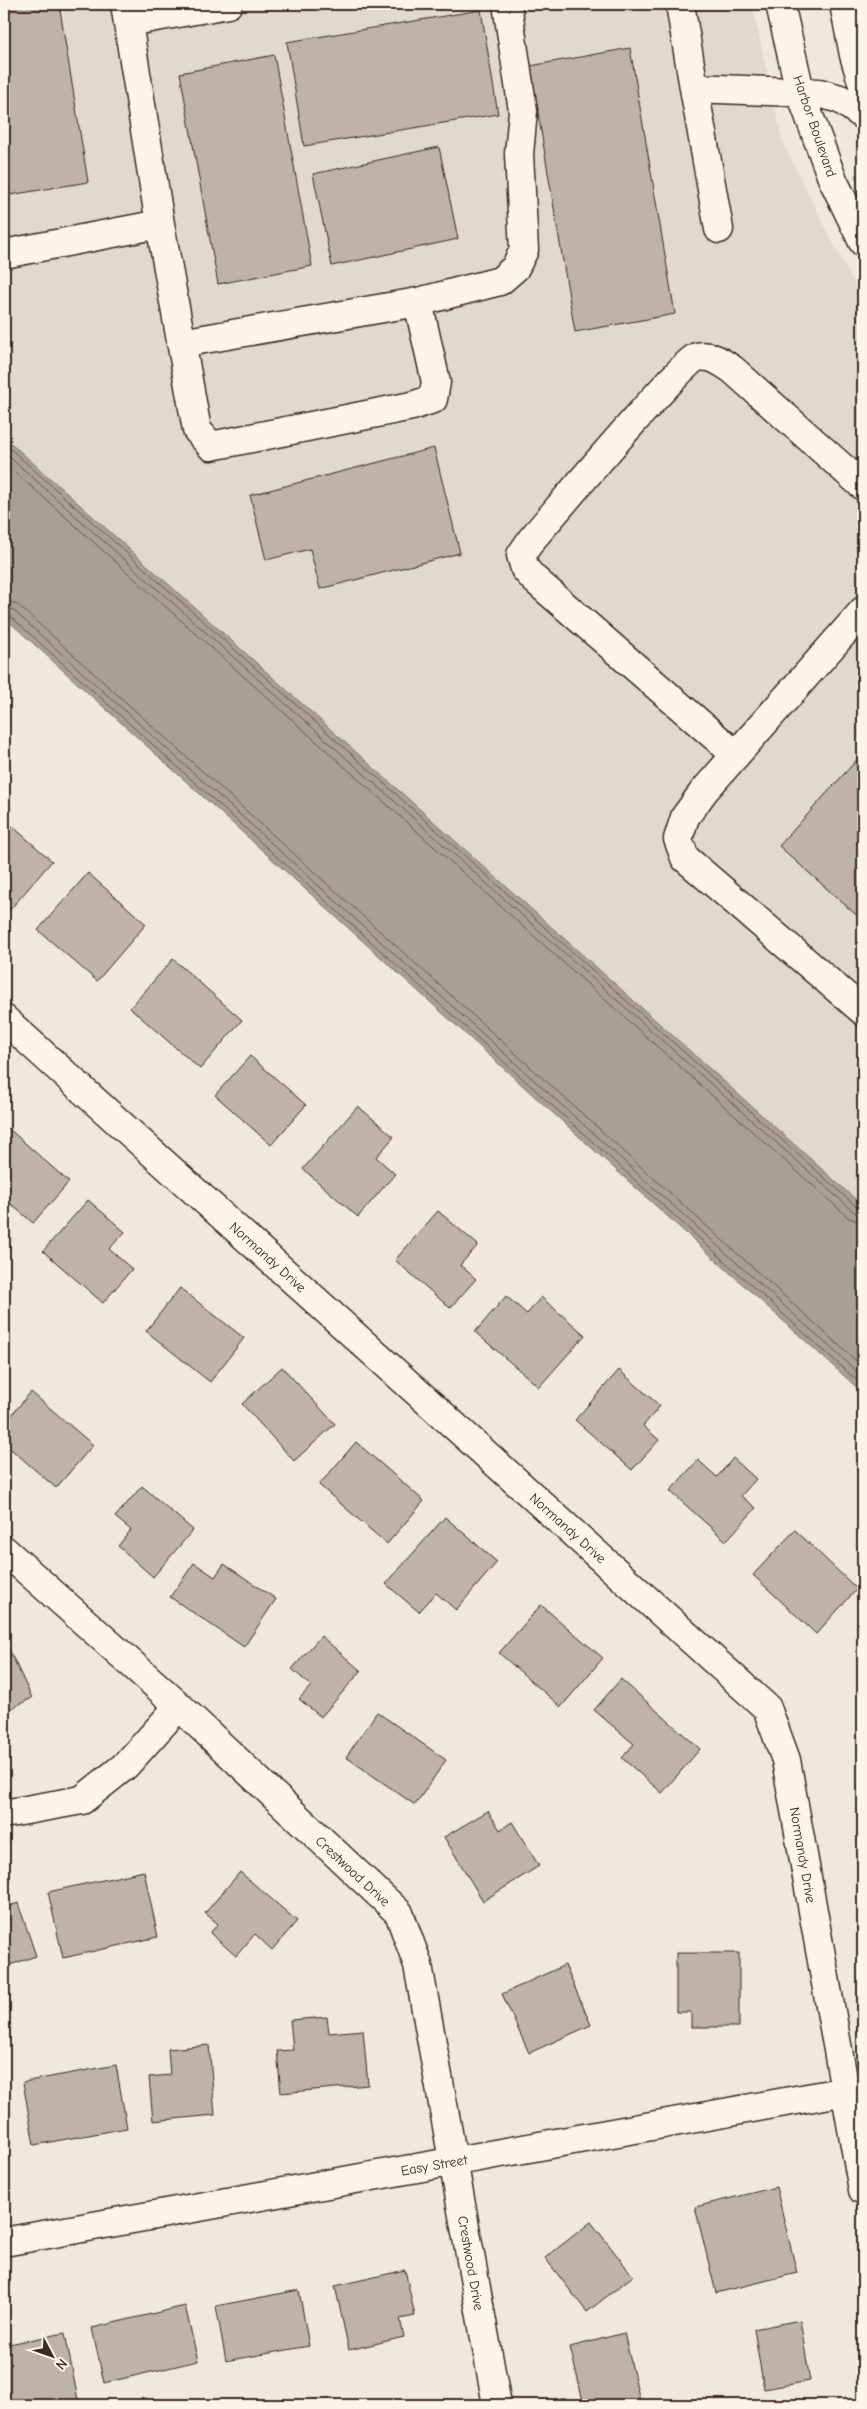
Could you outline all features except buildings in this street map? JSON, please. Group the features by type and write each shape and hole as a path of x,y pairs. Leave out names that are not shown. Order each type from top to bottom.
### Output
{"street":[{"path":"228,4 126,13 160,224 197,430 211,446 412,406 432,399 436,382 418,302"},
{"path":"181,343 418,302 500,281 516,268 524,250 519,154 523,111 507,4"},
{"path":"680,4 719,230"},
{"name":"Harbor Boulevard","path":"780,4 800,92 832,178 863,242"},
{"path":"844,4 854,56 863,86"},
{"path":"694,88 819,93 840,99 863,115"},
{"path":"4,254 160,224"},
{"path":"736,755 534,579 525,569 521,555 532,539 682,368 696,357 713,357 732,369 863,486"},
{"path":"863,611 736,755 685,817 678,839 685,858 863,1011"},
{"name":"Normandy Drive","path":"4,1019 767,1708 786,1760 854,2089 863,2190"},
{"name":"Crestwood Drive","path":"4,1550 179,1706 399,1913 418,1965 497,2405"},
{"path":"4,1814 82,1800 126,1765 179,1706"},
{"name":"Easy Street","path":"4,2242 854,2089"}],"shaded area":[{"path":"4,4 752,4 783,144 863,302 863,1206 4,437"}],"water":[{"path":"4,437 863,1206 863,1393 4,617"}]}
